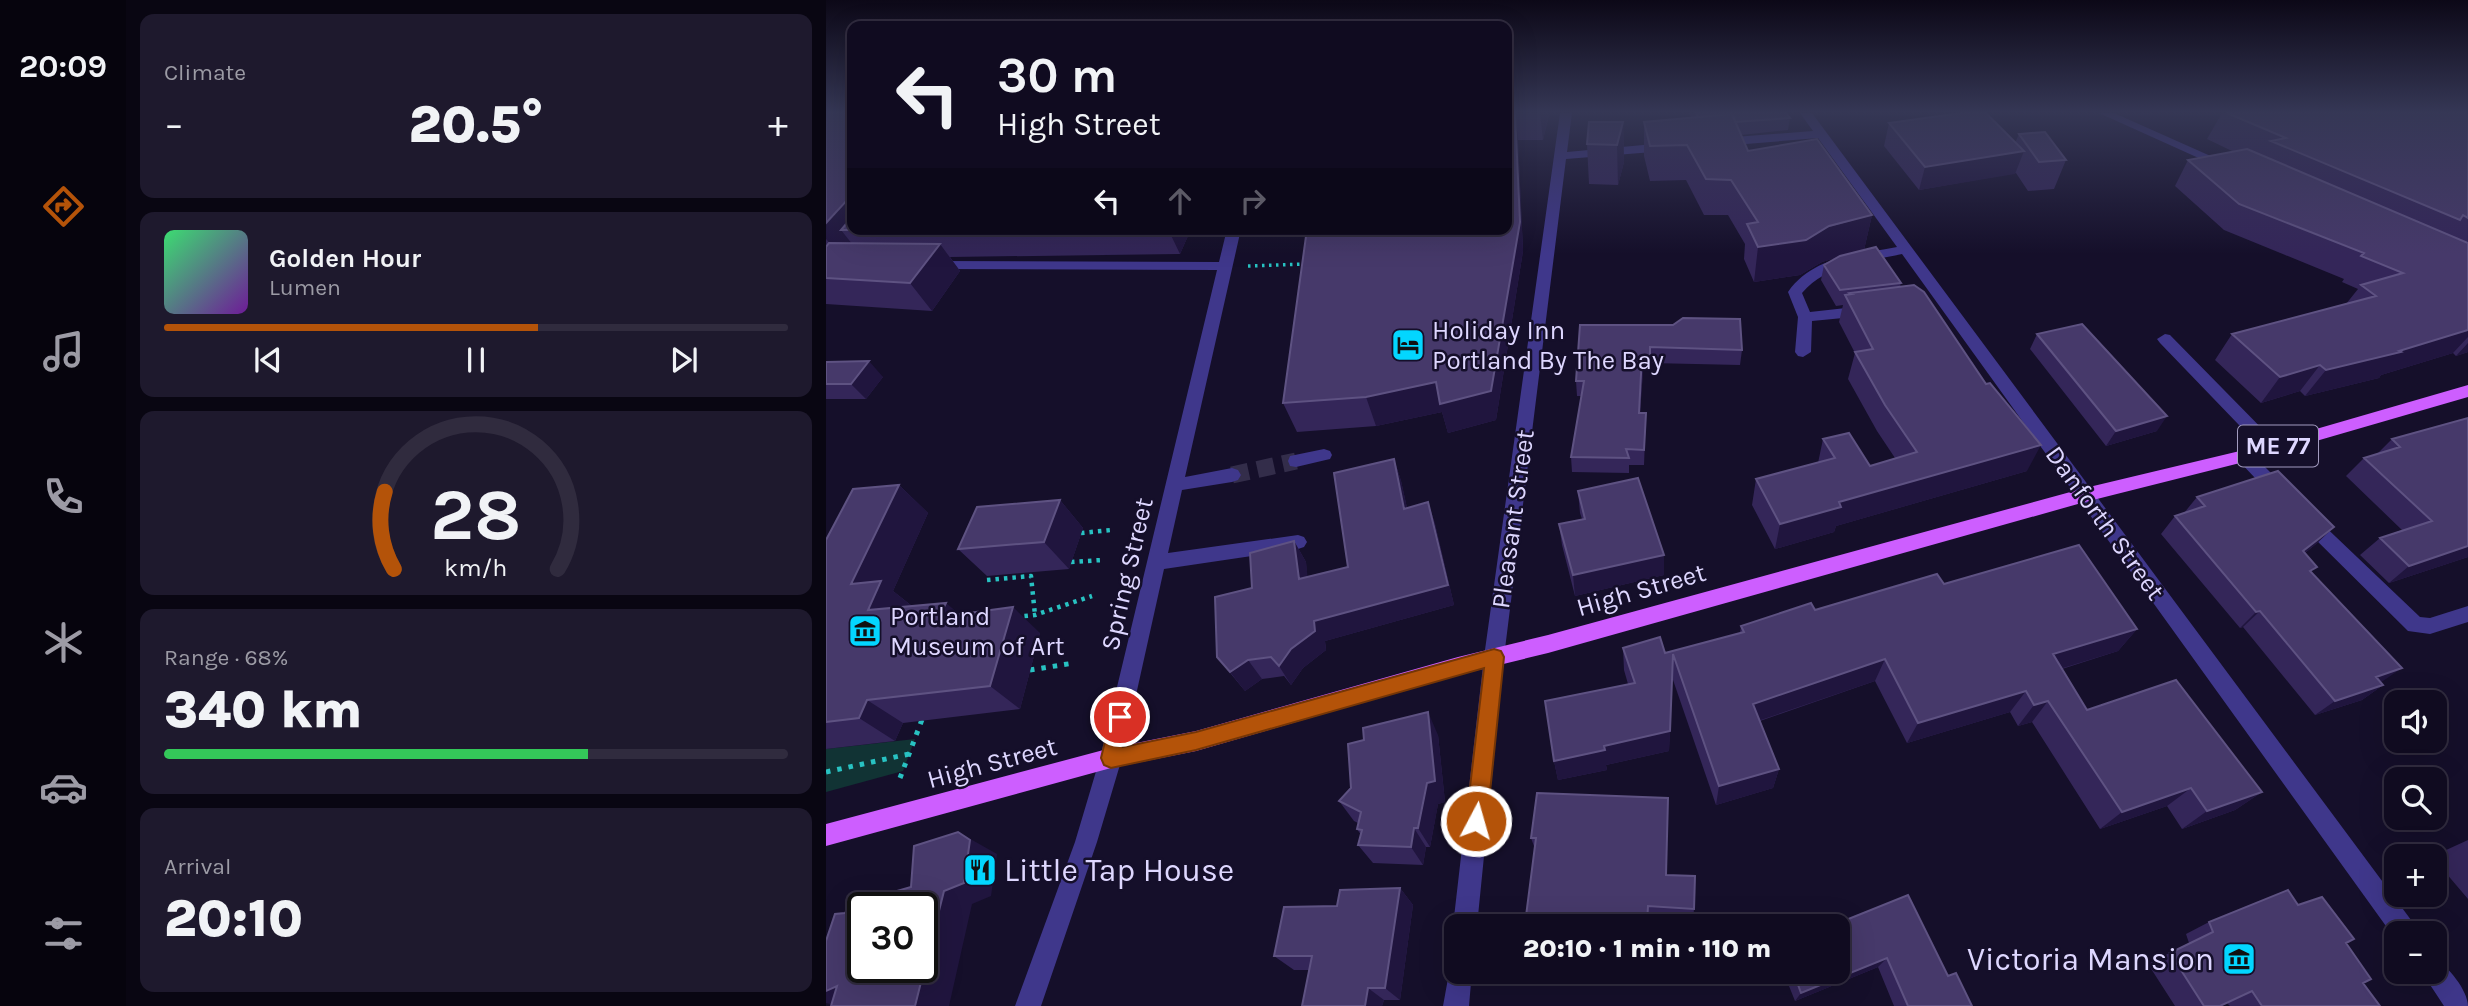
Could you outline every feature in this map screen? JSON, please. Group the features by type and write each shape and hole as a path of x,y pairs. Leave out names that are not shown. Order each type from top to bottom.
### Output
{"main road":[{"name":"High Street","path":"826,835 1111,758 1196,741 2085,495 2244,456 2468,391"}],"street":[{"name":"Pleasant Street","path":"1466,914 1494,657 1560,160"},
{"name":"Danforth Street","path":"1841,160 1908,249 1937,301 2085,495 2396,921"},
{"path":"2214,160 2242,172"},
{"name":"Spring Street","path":"1028,1006 1086,842 1111,758 1233,235"},
{"path":"1803,352 1805,317 1795,292 1806,276 1822,267 1908,249"},
{"path":"917,265 1226,266"},
{"path":"1805,317 1876,309"},
{"path":"2165,339 2271,448"},
{"path":"1296,461 1324,456"},
{"path":"2244,456 2415,625 2430,626 2468,614"},
{"path":"1175,485 1232,475"},
{"path":"1157,562 1298,542"},
{"path":"1456,1006 1459,984"},
{"path":"2443,984 2459,1006"}],"path":[{"path":"1226,266 1306,264"},
{"path":"1081,533 1111,530"},
{"path":"1071,562 1102,560"},
{"path":"987,580 1031,576 1035,615"},
{"path":"1011,618 1035,615 1092,596"},
{"path":"1030,670 1074,663"},
{"path":"900,778 924,714"},
{"path":"826,772 909,754"}],"green space":[{"path":"915,739 903,771 826,792 826,749"}],"building":[{"path":"826,160 847,160 847,200 826,223"},
{"name":"Holiday Inn Portland By The Bay","path":"1512,160 1517,160 1520,222 1491,391 1440,404 1436,382 1366,397 1283,403 1306,235 1512,235"},
{"path":"1695,160 1832,160 1872,215 1829,226 1806,240 1758,247 1747,224 1758,222 1731,180 1706,179"},
{"path":"1919,160 1969,160 1925,167"},
{"path":"2188,160 2273,160 2468,243 2468,330 2399,351 2401,352 2326,370 2320,365 2280,377 2232,334 2376,296 2361,285 2403,273 2361,256 2364,253 2239,204"},
{"path":"2316,160 2468,160 2468,218 2463,215 2460,220"},
{"path":"829,243 940,244 910,283 826,278 826,247"},
{"path":"1876,247 1901,283 1840,290 1824,265 1840,256"},
{"path":"1914,285 1924,292 1986,384 1990,383 2041,445 1839,502 1841,507 1780,524 1756,479 1835,458 1823,439 1849,433 1870,466 1917,452 1885,405 1855,352 1873,349 1845,295"},
{"path":"1683,318 1740,319 1742,350 1650,347 1650,355 1642,355 1639,413 1646,413 1644,450 1626,449 1629,458 1571,457 1584,381 1576,381 1580,325 1673,325"},
{"path":"2082,324 2167,416 2116,431 2037,334"},
{"path":"869,361 851,384 826,384 826,362"},
{"path":"2468,418 2468,546 2409,566 2380,538 2432,521 2364,458 2400,447 2392,439"},
{"path":"1394,459 1404,509 1428,502 1448,585 1314,621 1315,631 1291,649 1279,666 1271,657 1248,660 1230,672 1217,657 1215,597 1252,588 1250,553 1294,541 1299,579 1348,567 1334,473"},
{"path":"2278,471 2334,527 2303,551 2317,567 2310,571 2402,668 2376,677 2383,685 2335,701 2260,611 2256,612 2175,516 2205,506 2197,497"},
{"path":"1638,478 1664,555 1573,575 1559,524 1585,519 1578,491"},
{"path":"899,485 851,584 881,581 868,610 946,603 939,617 1013,607 990,686 867,700 859,718 826,722 826,540 853,489"},
{"path":"1060,500 1044,542 958,549 977,507"},
{"path":"2079,545 2137,629 2053,654 2087,710 2176,680 2262,792 2207,811 2191,788 2122,812 2048,701 2034,705 2026,691 1918,723 1885,659 1753,704 1779,769 1719,786 1673,654 1670,731 1604,746 1605,750 1554,761 1545,701 1635,683 1623,648 1660,637 1665,653 1744,632 1741,626 1811,603 1815,610 1937,574 1944,584"},
{"path":"1428,712 1435,781 1427,783 1418,828 1414,828 1411,847 1358,845 1362,830 1357,829 1361,812 1339,801 1351,788 1348,744 1364,740 1363,728"},
{"path":"1537,793 1668,798 1666,875 1695,876 1694,909 1648,906 1648,914 1526,914 1536,838 1531,838"},
{"path":"958,832 970,840 964,883 944,891 938,915 938,892 893,892 911,887 914,846"},
{"path":"1400,888 1385,988 1368,988 1365,1006 1302,1006 1312,956 1274,956 1284,907 1337,906 1340,890"},
{"name":"Victoria Mansion","path":"2288,890 2298,905 2322,897 2354,939 2346,943 2371,979 2363,983 2380,1006 2262,1006 2252,991 2220,1006 2204,1006 2170,953 2213,932 2209,922"},
{"path":"1908,895 1948,976 1956,973 1972,1006 1908,1006 1887,958 1850,973 1850,918"},
{"path":"847,910 847,983 921,983 915,1006 831,1006 837,986 826,991 826,941 835,914 845,913"},
{"path":"1798,984 1823,984 1801,993"}],"tunnel":[{"path":"1232,475 1296,461"}],"place":[{"name":"Holiday Inn Portland By The Bay","path":"1408,345"},
{"name":"Portland Museum of Art","path":"865,631"},
{"name":"Little Tap House","path":"980,870"},
{"name":"Victoria Mansion","path":"2239,959"}],"route":[{"path":"1120,717 1111,758 1196,741 1494,657 1476,821"}]}
